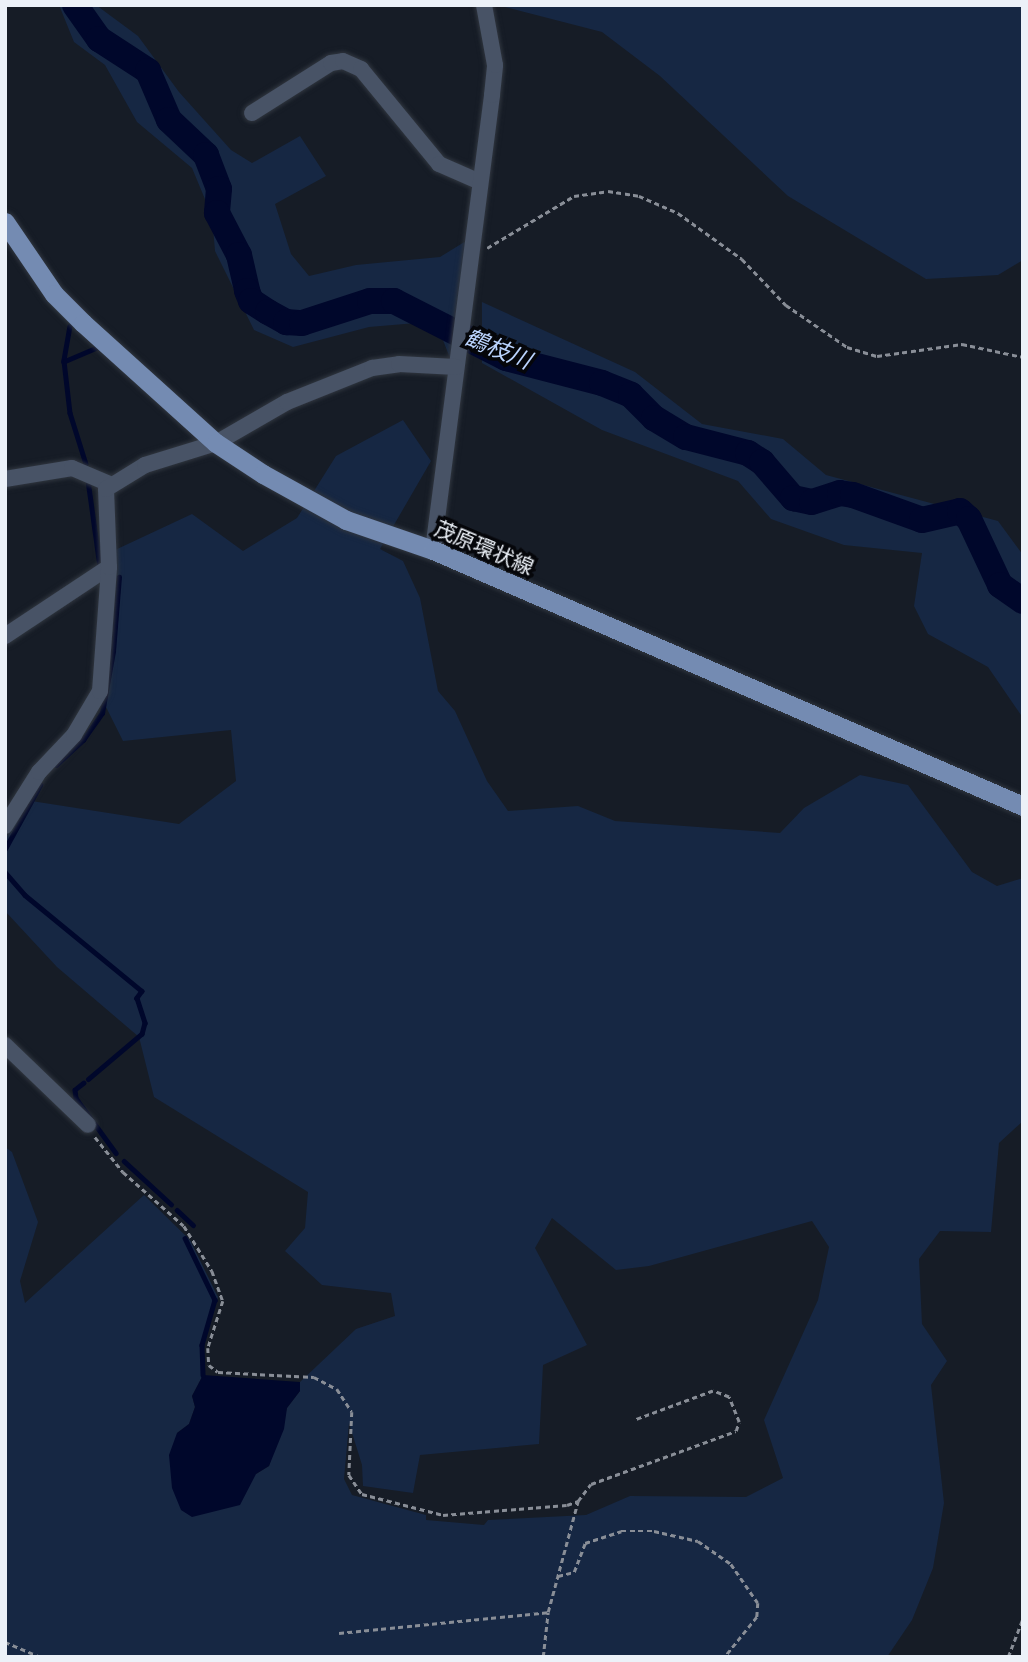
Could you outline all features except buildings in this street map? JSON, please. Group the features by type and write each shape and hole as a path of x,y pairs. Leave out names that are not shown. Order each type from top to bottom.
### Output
{"main road":[{"name":"茂原環状線","path":"5,222 54,294 216,443 346,520 433,550 1023,806"}],"street":[{"path":"433,550 478,181 495,65 484,5"},
{"path":"252,113 331,63 343,61 361,69 439,164 478,181"},
{"path":"5,826 39,772 74,735 100,691 109,567 106,489 145,464 216,443 287,402 372,368 456,362"},
{"path":"5,479 72,468 112,485"},
{"path":"5,636 109,567"},
{"path":"5,1045 88,1125"}],"path":[{"path":"470,258 574,196 608,191 639,196 678,213 742,259 786,305 847,346 877,356 962,344 1023,357"},
{"path":"88,1125 123,1172 184,1226 212,1272 223,1301 208,1348 209,1365 218,1372 314,1377 337,1389 352,1412 349,1475 358,1492 443,1516 578,1501"},
{"path":"543,1657 548,1612 578,1501 591,1484 736,1431 739,1422 729,1397 713,1391 635,1420"},
{"path":"558,1576 574,1572 584,1543 621,1531 654,1531 698,1541 731,1564 758,1603 757,1617 725,1657"},
{"path":"340,1633 548,1612"},
{"path":"1008,1657 1023,1618"},
{"path":"5,1642 41,1657"}],"shaded area":[{"path":"59,5 96,5 138,36 179,92 231,150 252,163 300,136 326,176 275,204 291,254 309,276 356,265 440,257 466,241 450,358 439,330 428,322 369,327 293,347 254,330 215,251 212,216 192,168 137,122 105,65 74,42"},
{"path":"497,5 1023,5 1023,260 998,275 926,279 788,196 660,76 602,32"},
{"path":"482,302 635,372 702,424 783,439 826,475 998,521 1023,555 1023,718 988,667 928,634 914,606 922,553 844,545 771,519 738,481 602,430 482,363"},
{"path":"403,420 431,461 380,549 403,561 420,598 438,691 455,711 487,781 508,811 578,806 615,821 780,833 804,808 860,775 908,785 972,872 997,886 1023,878 1023,1121 999,1143 991,1232 940,1231 919,1259 922,1324 947,1361 931,1385 944,1503 933,1568 912,1620 887,1657 5,1657 5,1147 12,1152 38,1222 20,1281 25,1303 144,1195 190,1240 218,1297 202,1353 203,1375 192,1396 195,1407 189,1424 177,1433 256,1474 269,1466 287,1408 300,1391 300,1382 356,1329 395,1316 391,1293 322,1285 285,1251 305,1228 308,1192 154,1097 139,1037 57,967 5,911 5,839 25,800 179,824 236,781 231,730 123,741 106,707 99,706 118,592 115,550 192,514 243,551 297,518 336,456","holes":["552,1218 616,1270 649,1266 812,1221 829,1247 818,1300 764,1420 783,1478 746,1497 630,1496 586,1515 488,1520 484,1525 426,1520 426,1515 352,1495 344,1479 349,1423 362,1465 363,1486 413,1493 420,1455 539,1444 543,1365 587,1345 535,1248"]},
{"path":"203,1375 300,1382 300,1391 287,1408 284,1429 269,1466 256,1474 240,1505 192,1517 181,1510 172,1488 169,1455 177,1433 189,1424 195,1407 192,1396"}],"waterway":[{"name":"鶴枝川","path":"75,5 99,39 148,71 169,120 206,155 219,189 217,213 239,255 247,291 251,301 268,312 286,322 302,323 370,301 394,301 506,358 602,383 631,395 654,418 686,437 748,453 762,462 793,498 812,502 840,493 853,495 922,520 960,511 969,519 1000,585 1023,601"},
{"path":"70,326 64,361 70,413 86,464"},
{"path":"65,361 96,348"},
{"path":"88,480 100,566"},
{"path":"56,765 83,740 102,713 113,651 119,577"},
{"path":"5,849 40,785"},
{"path":"5,872 25,895 142,991 137,998 145,1023 142,1034 89,1079"},
{"path":"84,1083 75,1090 76,1098 116,1153"},
{"path":"124,1161 171,1204"},
{"path":"177,1210 193,1225"},
{"path":"185,1238 215,1300 202,1345 203,1375"}]}
